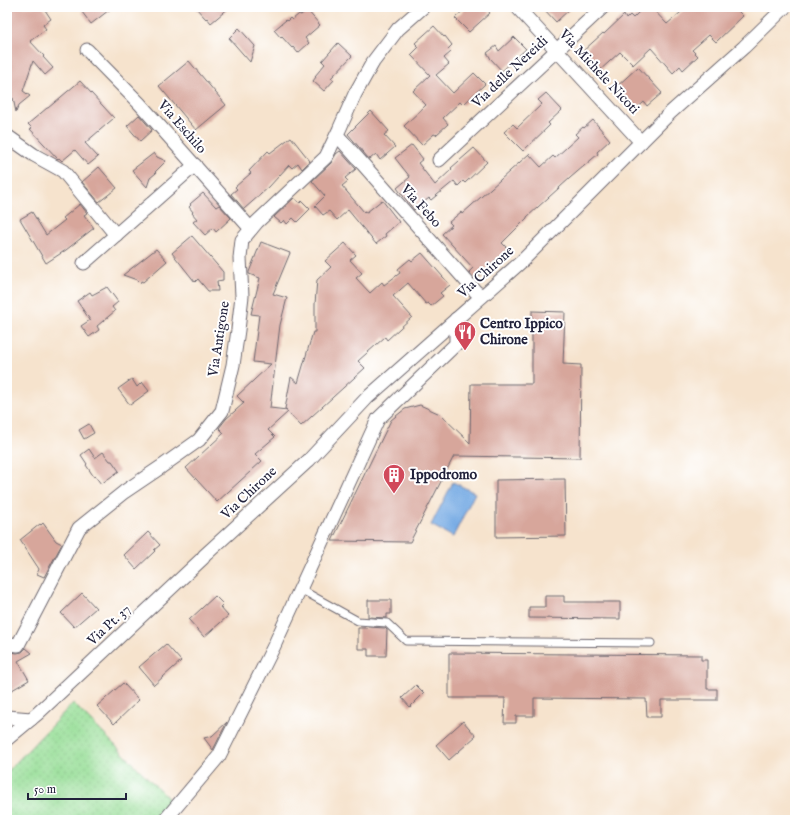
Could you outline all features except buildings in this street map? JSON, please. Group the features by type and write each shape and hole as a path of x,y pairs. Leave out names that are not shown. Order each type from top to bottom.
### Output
{"street":[{"name":"Via Antigone","path":"7,641 10,644 18,645 79,528 124,492 199,440 222,411 233,365 239,324 242,296 240,258 242,240 257,222 326,157 355,94 373,62 398,29 423,7"},
{"name":"Via Michele Nicoti","path":"517,7 642,142"},
{"name":"Via delle Nereidi","path":"439,160 603,7"},
{"name":"Via Chirone","path":"203,557 308,460 367,398 522,262 670,113 744,47 785,7"},
{"name":"Via Eschilo","path":"87,50 140,104 251,229"},
{"name":"Via Febo","path":"337,135 476,292 482,296"},
{"path":"7,136 34,156 63,171 116,235"},
{"path":"84,263 195,166"},
{"path":"165,820 219,756 274,646 378,419 456,344 456,319"},
{"name":"Via Pt. 37","path":"34,717 203,557"},
{"path":"7,716 34,717"},
{"path":"7,739 34,717"}],"lane":[{"path":"300,589 358,621 387,623 406,641 650,643"}],"green space":[{"path":"73,703 172,802 156,820 98,820 95,818 81,818 79,820 7,820 7,772"}],"water":[{"path":"453,482 475,493 453,537 431,525"}],"place":[{"name":"Centro Ippico Chirone","path":"465,352"},
{"name":"Ippodromo","path":"394,494"}]}
